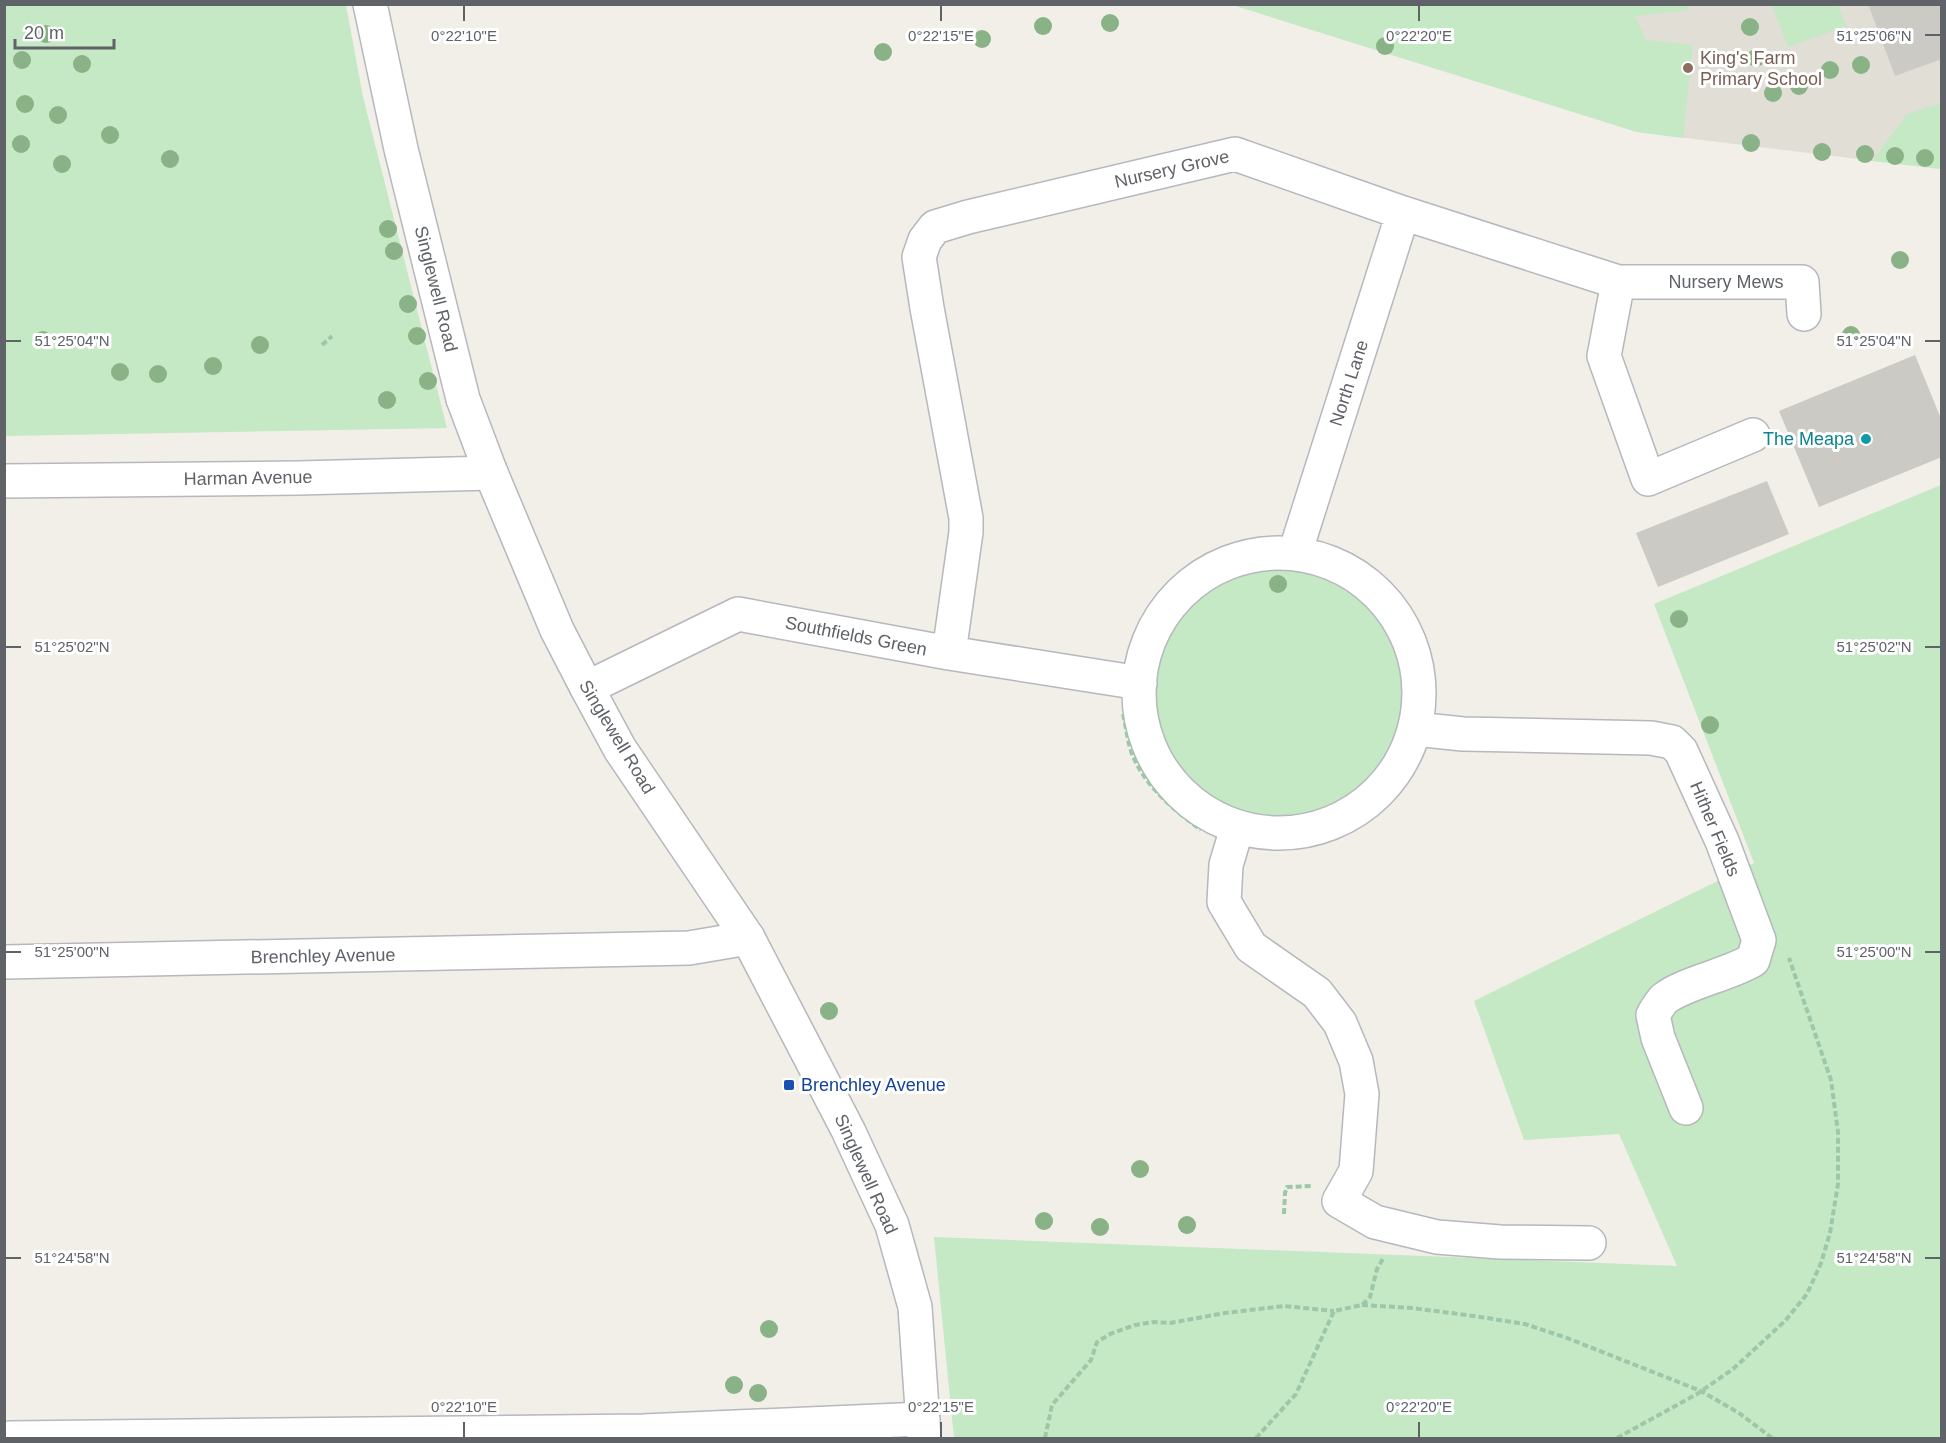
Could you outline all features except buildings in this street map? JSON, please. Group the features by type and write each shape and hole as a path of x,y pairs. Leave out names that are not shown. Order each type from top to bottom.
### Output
{"street":[{"name":"Singlewell Road","path":"370,4 401,149 463,399 490,473 557,630 620,750 748,938 848,1130 892,1225 915,1307 923,1429"},
{"name":"Nursery Grove","path":"949,653 966,518 920,261 922,245 935,227 980,214 1235,154 1403,213 1618,282"},
{"name":"North Lane","path":"1295,553 1403,213"},
{"name":"Nursery Mews","path":"1618,282 1802,282 1804,314"},
{"path":"1618,282 1604,356 1648,479 1753,435"},
{"name":"Harman Avenue","path":"4,481 299,478 490,473"},
{"path":"1295,553 1328,563 1364,581 1386,600 1406,636 1419,687 1415,729 1398,766 1384,785 1363,804 1343,817 1310,829 1273,834 1237,828 1192,804 1173,785 1154,761 1146,742 1141,717 1140,684 1156,627 1169,606 1199,577 1222,565 1246,557 1295,553"},
{"name":"Southfields Green","path":"587,688 738,614 949,653 1140,684"},
{"name":"Hither Fields","path":"1415,729 1463,734 1651,738 1672,742 1681,751 1722,841 1759,940"},
{"path":"1237,828 1226,865 1224,902 1251,947 1317,993 1340,1023 1356,1061 1362,1094 1356,1171 1329,1193 1375,1222 1437,1237 1500,1242 1589,1244"},
{"name":"Brenchley Avenue","path":"4,962 689,948 748,938"},
{"path":"1686,1108 1658,1038 1653,1015 1664,999 1753,960 1759,940"},
{"path":"10,1438 923,1429"}],"path":[{"path":"322,345 332,336"},
{"path":"1123,711 1130,750 1146,779 1179,815 1206,834"},
{"path":"1617,1438 1701,1391 1732,1369 1776,1329 1807,1293 1821,1263 1830,1233 1838,1184 1839,1132 1831,1080 1796,973 1787,954 1759,940"},
{"path":"1284,1214 1287,1187 1329,1193"},
{"path":"1362,1305 1370,1297 1377,1269 1391,1244 1404,1229"},
{"path":"1045,1438 1052,1405 1091,1359 1097,1342 1110,1334 1144,1323 1170,1323 1263,1308 1284,1306 1334,1311 1362,1305 1423,1309 1525,1324 1613,1355 1701,1391 1739,1413 1772,1438"},
{"path":"1256,1438 1296,1394 1334,1311"}],"shaded area":[{"name":"King's Farm Primary School","path":"1233,5 1941,5 1941,169 1637,132"}],"green space":[{"path":"4,5 346,5 363,97 447,428 5,436"},
{"path":"1233,5 1689,5 1689,10 1635,16 1646,40 1693,45 1683,138 1637,132"},
{"path":"1772,5 1838,5 1846,26 1788,47"},
{"path":"1941,103 1941,169 1872,161 1907,114"},
{"path":"1941,485 1941,1438 954,1438 934,1237 1677,1266 1619,1134 1524,1140 1474,1001 1754,863 1654,604"},
{"path":"1278,566 1303,569 1326,576 1338,581 1368,603 1390,633 1395,645 1402,668 1405,693 1402,718 1395,741 1390,753 1368,783 1338,805 1326,810 1303,817 1278,820 1253,817 1230,810 1218,805 1188,783 1166,753 1161,741 1154,718 1151,693 1154,668 1161,645 1166,633 1188,603 1218,581 1230,576 1253,569"}],"place":[{"name":"King's Farm Primary School","path":"1688,68"},
{"name":"The Meapa","path":"1866,439"},
{"name":"Brenchley Avenue","path":"789,1085"}]}
